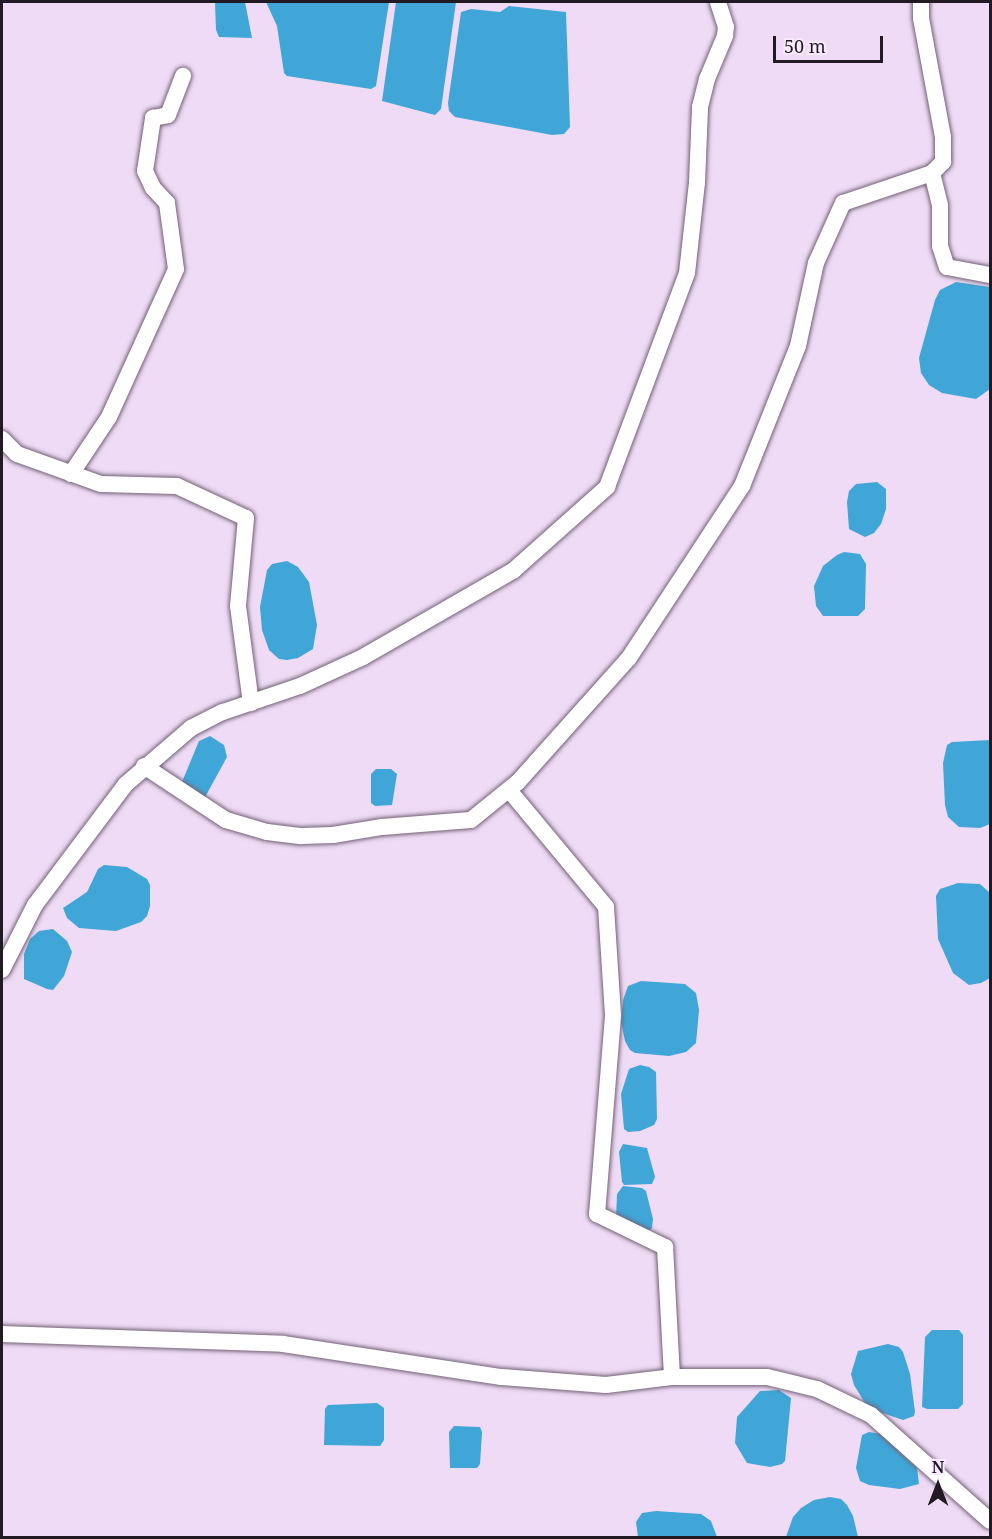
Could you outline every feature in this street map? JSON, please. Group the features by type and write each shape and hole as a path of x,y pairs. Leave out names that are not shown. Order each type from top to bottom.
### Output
{"street":[{"path":"2,970 34,905 126,784 144,766 191,728 251,702 300,686 363,657 514,570 607,488 687,273 697,183 700,107 707,80 725,36 726,27 718,2"},
{"path":"144,766 226,820 259,831 302,836 333,835 382,827 471,820 509,790 629,658 742,486 798,346 816,263 843,203 932,173 943,162 943,137 921,18 921,2"},
{"path":"71,474 109,417 176,269 167,203 153,188 145,171 153,118 168,115 183,76"},
{"path":"932,173 940,207 940,246 947,267 990,275"},
{"path":"2,439 17,454 100,484 177,486 246,518 238,606 251,702"},
{"path":"509,790 606,907 613,1016 597,1214 665,1247 672,1377"},
{"path":"2,1334 283,1344 502,1377 606,1385 672,1377 767,1377 817,1389 871,1415 990,1521"}],"water":[{"path":"215,2 245,2 252,38 219,37 216,30"},
{"path":"266,2 389,2 376,86 371,89 287,76 284,73 277,26"},
{"path":"396,2 456,2 441,109 435,115 382,101"},
{"path":"509,6 566,12 570,127 564,134 552,135 455,117 449,111 448,103 461,12 471,9 500,12"},
{"path":"956,282 990,287 990,389 976,399 942,393 929,385 921,373 919,358 935,300 940,290"},
{"path":"877,482 886,489 886,509 881,524 874,533 865,537 849,529 847,502 849,491 856,484"},
{"path":"844,552 860,554 866,564 865,609 858,616 823,616 816,606 814,586 823,566"},
{"path":"287,561 298,567 309,582 317,625 313,649 298,658 287,660 279,659 269,650 262,630 260,607 267,570 272,564"},
{"path":"210,736 224,745 227,757 204,799 182,782 199,741"},
{"path":"990,740 990,824 980,828 959,827 948,817 945,805 943,763 947,745 952,742"},
{"path":"376,769 391,769 397,774 392,805 375,806 371,803 371,774"},
{"path":"104,865 127,867 147,879 150,885 150,906 147,916 141,922 116,931 79,928 67,918 63,908 87,892 98,869"},
{"path":"958,883 980,884 990,893 990,978 981,983 969,985 953,973 938,939 936,896 940,889"},
{"path":"53,929 67,941 72,952 64,976 53,990 24,979 24,954 30,939 39,931"},
{"path":"641,981 685,984 696,993 699,1010 696,1043 686,1052 669,1056 635,1053 630,1050 625,1041 621,1022 623,1000 628,986"},
{"path":"640,1065 656,1072 657,1119 654,1125 640,1131 628,1132 624,1129 621,1094 629,1069"},
{"path":"623,1144 647,1148 655,1177 652,1184 624,1185 619,1152"},
{"path":"623,1186 642,1188 646,1191 653,1219 652,1228 649,1231 616,1219 617,1194"},
{"path":"932,1330 959,1330 963,1335 963,1404 958,1409 922,1407 925,1337"},
{"path":"888,1344 899,1347 903,1352 910,1374 915,1412 914,1416 903,1420 868,1408 854,1385 851,1374 858,1351"},
{"path":"779,1390 791,1398 785,1461 770,1467 747,1463 735,1443 737,1417 760,1391"},
{"path":"377,1403 384,1408 384,1440 380,1446 324,1445 325,1409 328,1405"},
{"path":"454,1426 480,1427 482,1432 480,1464 477,1468 450,1468 449,1432"},
{"path":"869,1432 881,1434 917,1468 919,1484 900,1489 869,1485 860,1481 856,1468 862,1435"},
{"path":"830,1497 841,1499 847,1505 853,1516 858,1537 786,1537 793,1517 801,1508 814,1500"},
{"path":"656,1511 701,1514 711,1521 717,1537 638,1537 636,1522 642,1513"}]}
